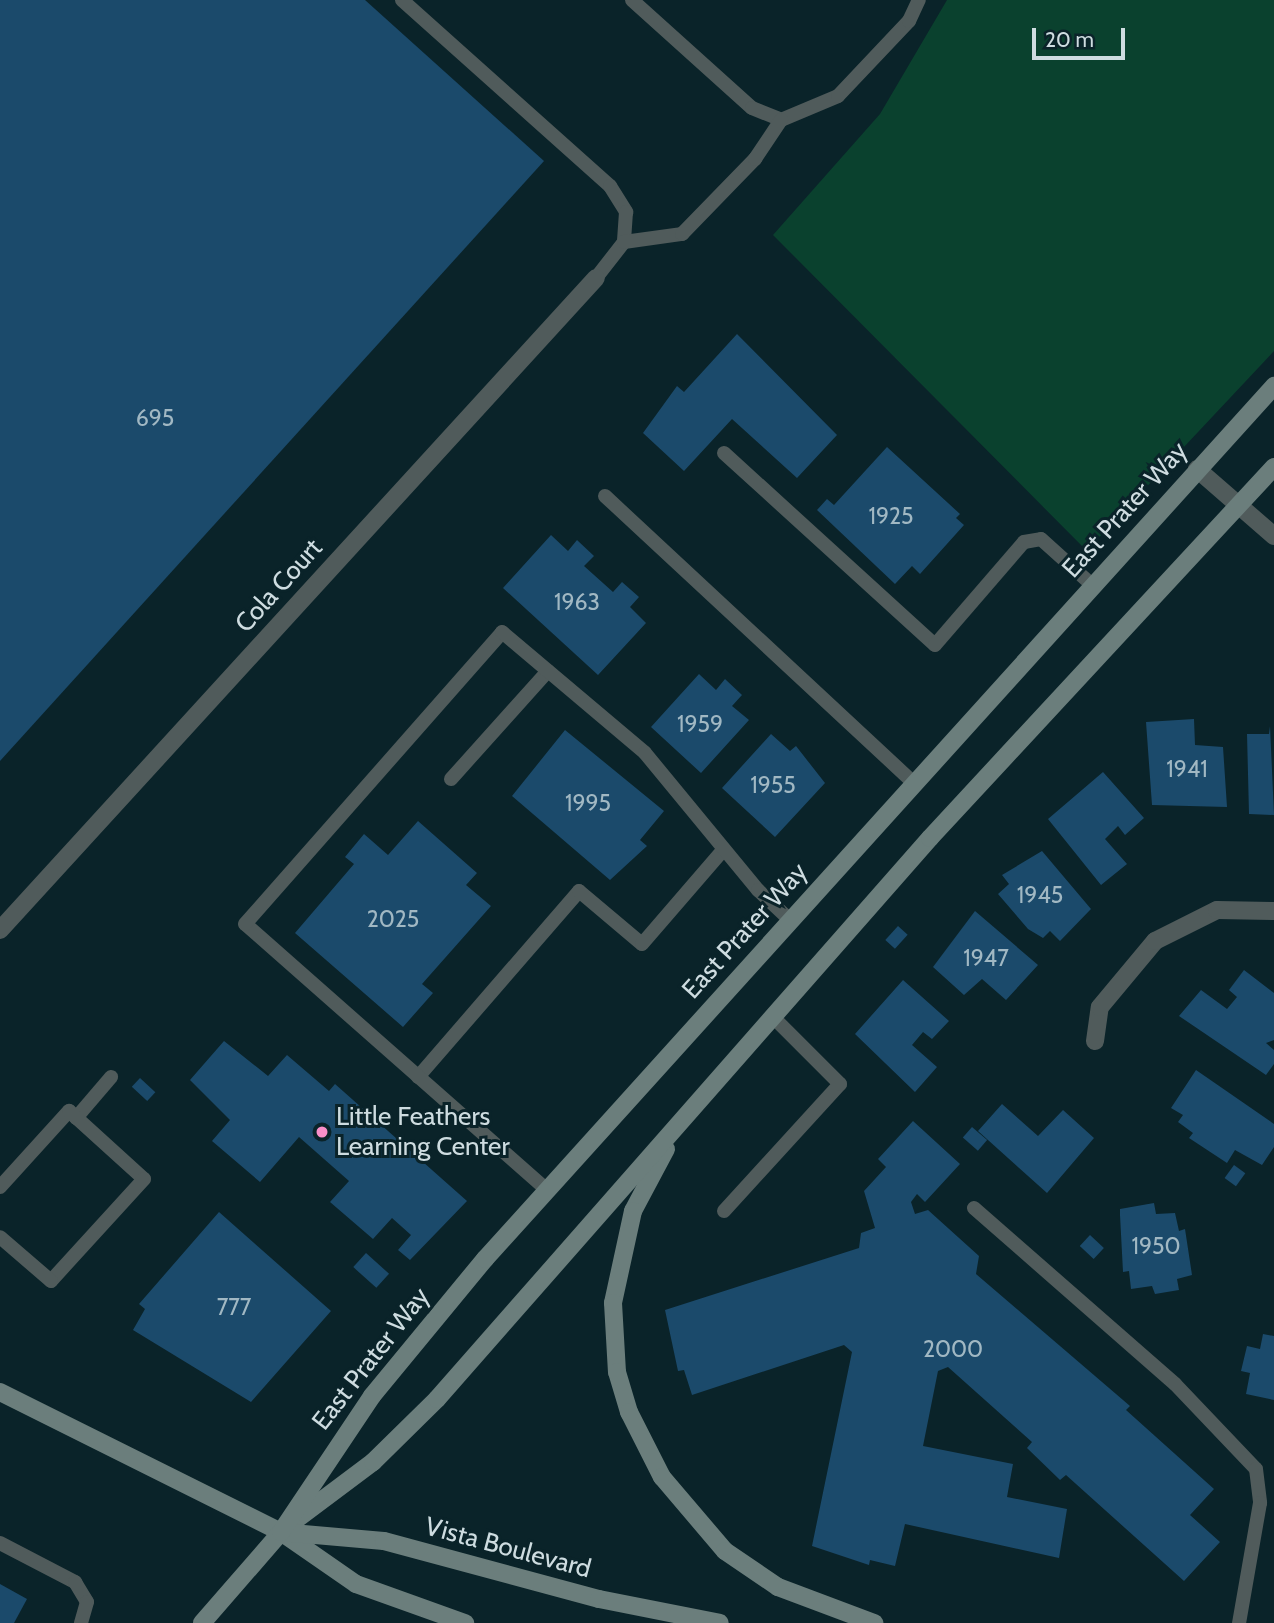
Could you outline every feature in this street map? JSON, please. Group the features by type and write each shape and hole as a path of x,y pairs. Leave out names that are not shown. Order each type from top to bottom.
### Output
{"main road":[{"name":"East Prater Way","path":"202,1623 281,1532 372,1396 547,1190 1274,386"},
{"name":"East Prater Way","path":"281,1532 373,1462 437,1399 773,1017 1274,467"},
{"path":"680,1123 633,1211 618,1268 613,1338 629,1412 662,1477 725,1551 779,1587 874,1623"},
{"name":"Vista Boulevard","path":"0,1392 281,1532 356,1584 465,1623"},
{"name":"Vista Boulevard","path":"281,1532 384,1541 599,1600 720,1623"}],"street":[{"name":"Cola Court","path":"0,930 596,278"},
{"path":"1197,469 1274,536"},
{"path":"1095,1041 1106,998 1155,941 1217,910 1274,911"}],"lane":[{"path":"402,0 610,186 626,212 624,242 596,278"},
{"path":"632,0 752,108 781,120"},
{"path":"624,242 682,234 755,159 781,120 838,96 909,21 919,0"},
{"path":"724,453 935,645 1024,542 1041,539 1092,585"},
{"path":"605,496 914,783"},
{"path":"547,1190 245,924 502,632 645,753 724,849 790,920"},
{"path":"451,779 548,671"},
{"path":"418,1077 579,891 642,944 724,849"},
{"path":"724,1211 840,1084 773,1017"},
{"path":"76,1118 111,1077"},
{"path":"0,1187 69,1111 144,1179 51,1280 0,1237"},
{"path":"974,1208 1175,1384 1256,1469 1260,1503 1239,1623"},
{"path":"0,1543 75,1582 87,1602 81,1623"}],"green space":[{"path":"947,0 1274,0 1274,351 1092,545 1082,546 773,235 880,114"}],"building":[{"path":"0,0 365,0 544,161 0,761"},
{"path":"737,334 837,435 797,478 732,419 684,471 643,433 677,386 684,392"},
{"path":"887,447 960,514 956,518 964,525 920,574 912,566 895,584 817,510 827,499 834,505"},
{"path":"551,535 568,551 577,540 594,556 584,566 613,592 622,582 639,597 630,607 646,623 598,675 503,588"},
{"path":"699,674 716,690 725,679 742,695 732,706 749,720 701,773 651,727"},
{"path":"1194,719 1195,745 1223,747 1227,807 1152,805 1146,722"},
{"path":"1270,726 1274,815 1249,814 1247,734 1269,734"},
{"path":"565,730 664,811 640,840 647,846 610,880 512,796"},
{"path":"771,734 790,751 796,746 825,783 775,837 722,788"},
{"path":"1103,772 1144,818 1125,835 1118,826 1105,839 1127,864 1101,885 1048,819"},
{"path":"418,821 477,873 466,885 491,906 422,984 433,993 403,1027 295,933 354,864 345,857 364,834 388,855"},
{"path":"1042,851 1091,909 1060,941 1050,931 1043,938 1028,929 998,894 1009,884 1002,875"},
{"path":"975,911 1038,965 1006,1000 982,979 964,995 933,967"},
{"path":"898,926 908,935 895,949 885,940"},
{"path":"1244,970 1274,993 1274,1040 1266,1043 1274,1050 1274,1064 1266,1075 1179,1016 1201,990 1227,1009 1237,997 1229,990"},
{"path":"903,980 949,1021 932,1039 923,1032 912,1045 937,1067 915,1092 855,1034"},
{"path":"224,1041 268,1076 287,1055 329,1091 335,1084 467,1201 410,1260 398,1250 411,1235 392,1218 373,1239 330,1202 349,1181 299,1137 260,1182 212,1141 230,1120 190,1080"},
{"path":"1196,1070 1274,1124 1274,1147 1262,1165 1235,1150 1227,1163 1189,1138 1193,1133 1178,1122 1183,1115 1171,1108"},
{"path":"140,1078 155,1092 147,1101 132,1087"},
{"path":"1002,1104 1038,1136 1063,1110 1094,1138 1047,1193 978,1131"},
{"path":"913,1121 960,1164 925,1202 917,1194 911,1202 915,1214 928,1210 979,1256 976,1274 1130,1406 1126,1410 1214,1489 1190,1515 1220,1542 1184,1581 1066,1475 1060,1480 1027,1448 1032,1442 948,1367 938,1371 923,1446 1013,1464 1007,1497 1067,1509 1059,1558 905,1524 895,1566 870,1560 869,1565 812,1546 852,1352 844,1345 692,1395 684,1370 678,1371 665,1310 859,1248 861,1233 875,1228 864,1191 886,1167 878,1159"},
{"path":"972,1127 987,1140 978,1151 963,1138"},
{"path":"1234,1165 1245,1173 1236,1186 1225,1178"},
{"path":"1154,1203 1156,1214 1175,1213 1179,1231 1185,1229 1192,1275 1177,1279 1179,1290 1155,1294 1152,1286 1131,1289 1129,1271 1123,1272 1120,1215 1120,1209"},
{"path":"219,1212 331,1311 251,1402 133,1330 145,1309 139,1304"},
{"path":"1090,1235 1104,1248 1094,1259 1080,1246"},
{"path":"366,1253 389,1274 376,1288 353,1267"},
{"path":"1263,1334 1274,1336 1274,1400 1246,1394 1250,1373 1241,1371 1247,1346 1260,1349"},
{"path":"0,1584 27,1599 14,1623 0,1623"}],"place":[{"name":"Little Feathers Learning Center","path":"322,1132"}]}
